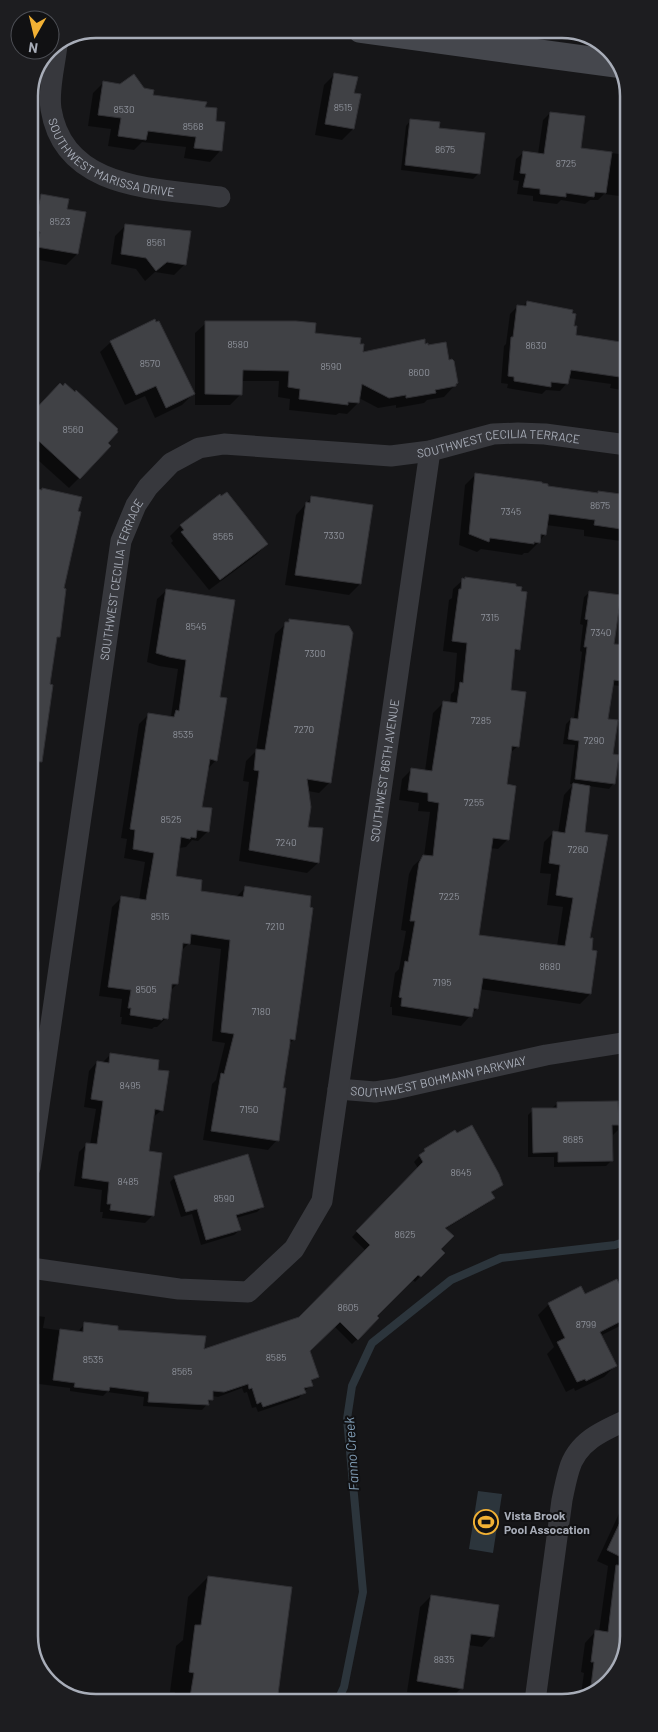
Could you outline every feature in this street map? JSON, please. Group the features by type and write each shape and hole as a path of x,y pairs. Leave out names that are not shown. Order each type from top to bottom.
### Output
{"main road":[{"path":"493,38 508,39 609,62"}],"street":[{"name":"SOUTHWEST MARISSA DRIVE","path":"55,60 51,96 52,110 60,135 69,151 82,164 110,179 129,184 220,197"},
{"name":"SOUTHWEST CECILIA TERRACE","path":"38,1112 120,541 136,505 148,487 171,463 199,448 224,444 391,456 430,451 493,434 545,434 620,444"},
{"name":"SOUTHWEST 86TH AVENUE","path":"338,1089 430,451"},
{"name":"SOUTHWEST BOHMANN PARKWAY","path":"38,1269 179,1290 248,1292 294,1249 322,1201 338,1089 375,1092 396,1089 546,1055 620,1043"},
{"path":"536,1694 562,1500 569,1468 582,1445 602,1430 620,1423"}],"shaded area":[{"name":"Vista Brook Pool Assocation","path":"478,1491 502,1494 493,1553 469,1549"}],"building":[{"path":"334,73 358,77 354,93 361,94 354,129 325,124"},
{"path":"134,74 144,88 154,90 153,95 207,102 205,107 217,108 216,121 225,122 222,151 194,148 196,137 148,131 146,140 118,136 121,118 98,115 103,81 120,84"},
{"path":"550,112 585,116 581,148 612,152 606,193 595,192 594,197 566,193 566,197 540,194 540,189 523,187 526,174 520,173 523,151 544,154"},
{"path":"410,119 440,122 439,128 485,133 480,174 405,165"},
{"path":"41,194 69,199 67,209 86,212 78,254 38,247 40,232 38,231 38,209"},
{"path":"125,224 191,231 186,265 167,262 156,271 146,258 121,254"},
{"path":"527,301 573,310 572,313 576,314 574,326 577,326 576,335 620,342 620,377 571,370 568,384 551,382 551,387 514,381 514,377 508,376 511,337 513,337 517,305 526,306"},
{"path":"155,319 156,322 159,321 195,394 166,408 156,386 136,395 110,341"},
{"path":"205,321 296,321 316,323 315,333 361,338 360,344 364,344 363,352 425,339 425,344 428,343 428,345 446,342 449,360 452,359 454,361 458,383 456,386 435,390 436,393 406,398 406,395 389,398 362,384 359,403 348,402 348,405 299,399 300,389 288,387 289,371 243,370 242,395 205,394"},
{"path":"60,383 63,386 65,383 75,392 76,390 118,429 118,432 108,443 111,446 80,479 38,440 38,406"},
{"path":"475,473 542,482 548,484 548,486 620,494 620,529 594,525 595,520 549,514 546,535 541,534 540,543 534,542 534,544 490,538 489,542 469,534"},
{"path":"42,488 82,497 78,511 81,512 64,588 66,589 60,637 57,637 50,684 53,685 42,762 38,762 38,489 42,490"},
{"path":"227,492 268,544 220,580 181,532 184,530 180,525 220,494 221,496"},
{"path":"311,496 373,505 361,584 295,575 306,502 310,503"},
{"path":"465,577 516,584 516,586 522,587 521,591 527,592 520,650 515,649 511,690 526,692 519,747 512,746 507,784 516,786 509,840 493,838 479,935 565,946 573,898 556,895 560,865 549,863 553,831 565,833 573,783 590,786 585,832 608,835 590,938 593,938 592,950 597,951 591,994 483,978 478,1009 474,1008 472,1017 401,1006 402,998 399,997 405,961 408,962 415,921 410,921 419,863 423,855 433,856 439,803 428,801 428,793 408,790 411,768 432,771 443,701 457,703 460,682 463,683 467,643 452,641 459,589 461,589 462,578 465,579"},
{"path":"166,589 235,600 220,697 227,698 217,761 210,759 202,807 212,808 209,832 197,830 196,838 181,837 176,876 202,880 201,891 243,897 245,886 311,896 310,907 313,908 295,1040 290,1039 283,1088 286,1088 279,1141 211,1131 221,1073 224,1074 234,1034 221,1032 230,940 191,934 190,944 183,943 178,984 172,984 168,1019 163,1018 162,1020 130,1015 131,1008 128,1008 131,990 108,987 121,896 146,900 154,853 133,849 135,830 130,829 148,713 174,717 176,710 179,711 186,660 156,653"},
{"path":"589,591 620,595 614,644 620,644 620,681 614,680 608,719 618,720 613,754 619,755 615,784 575,779 579,741 568,739 571,718 578,719 587,647 584,647 588,620 585,619"},
{"path":"289,619 349,626 353,633 331,783 307,779 311,807 308,827 323,828 319,863 249,850 259,771 254,770 256,749 265,750 285,622 289,622"},
{"path":"110,1053 159,1060 158,1070 169,1071 163,1111 155,1109 149,1151 162,1153 154,1216 110,1210 111,1204 107,1204 109,1182 82,1178 86,1143 97,1144 103,1101 91,1099 97,1061 109,1063"},
{"path":"618,1101 619,1125 612,1125 613,1161 558,1162 558,1152 533,1153 532,1108 557,1108 557,1102"},
{"path":"472,1125 503,1185 491,1192 495,1198 445,1228 454,1236 441,1249 445,1253 421,1277 418,1275 377,1316 379,1318 358,1340 340,1322 310,1351 319,1377 311,1380 313,1386 304,1388 306,1393 263,1407 261,1402 257,1404 252,1388 249,1389 248,1384 224,1392 213,1391 213,1400 208,1400 209,1405 148,1402 149,1392 110,1387 109,1391 74,1387 75,1383 53,1380 60,1329 83,1332 84,1322 118,1326 118,1330 206,1336 204,1349 299,1317 370,1245 356,1231 423,1162 419,1155 425,1151 424,1149 455,1130 457,1133"},
{"path":"248,1154 264,1207 236,1215 241,1230 206,1240 197,1209 186,1212 174,1176"},
{"path":"617,1279 620,1285 620,1322 600,1332 617,1366 586,1381 585,1379 577,1382 557,1342 565,1338 548,1303 581,1286 585,1294"},
{"path":"620,1522 620,1556 607,1550"},
{"path":"616,1565 620,1565 620,1644 614,1662 608,1672 591,1687 594,1662 591,1662 595,1630 608,1632"},
{"path":"208,1576 292,1587 278,1694 190,1694 194,1673 189,1672 195,1625 201,1625"},
{"path":"431,1595 499,1605 494,1637 471,1634 463,1689 417,1681"}],"waterway":[{"name":"Fanno Creek","path":"341,1694 344,1687 363,1592 347,1419 352,1386 372,1343 451,1280 501,1258 620,1243"}],"place":[{"name":"Vista Brook Pool Assocation","path":"486,1522"}]}
